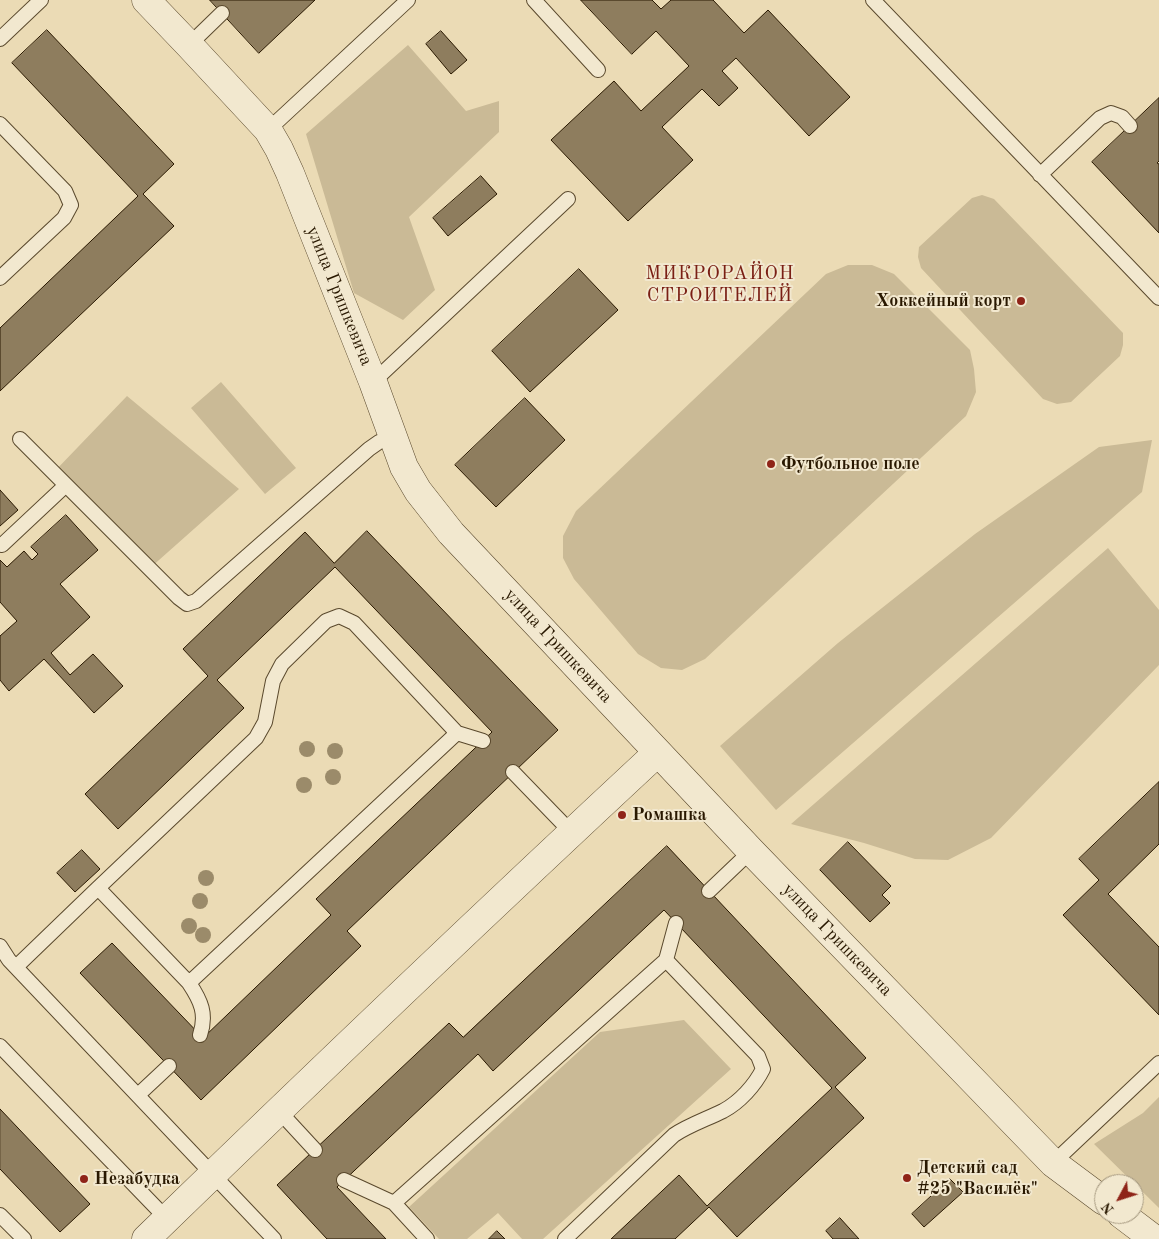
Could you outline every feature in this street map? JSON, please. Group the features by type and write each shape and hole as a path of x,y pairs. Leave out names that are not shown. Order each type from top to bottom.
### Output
{"street":[{"name":"улица Гришкевича","path":"146,0 268,130 279,149 373,382 404,467 418,491 452,533 751,851 1054,1163 1094,1193"},
{"path":"146,1239 212,1174 657,753"},
{"path":"1134,1224 1154,1239"}],"lane":[{"path":"0,39 41,0"},
{"path":"268,130 408,0"},
{"path":"534,0 598,70"},
{"path":"873,0 1159,298"},
{"path":"189,45 222,13"},
{"path":"1040,175 1100,118 1111,113 1122,118 1130,126"},
{"path":"0,124 65,191 71,205 64,218 0,278"},
{"path":"373,382 568,199"},
{"path":"20,439 187,604 196,601 369,449 379,442 392,437"},
{"path":"2,545 66,484"},
{"path":"16,967 256,738 265,722 273,681 282,664 326,621 339,616 354,623 457,733 482,741"},
{"path":"189,983 457,733"},
{"path":"514,772 572,832"},
{"path":"709,891 751,851"},
{"path":"98,888 189,983 198,996 203,1010 204,1024 200,1035"},
{"path":"394,1203 666,960 676,922"},
{"path":"0,946 9,960 274,1239"},
{"path":"565,1239 674,1135 686,1127 724,1110 757,1081 763,1069 758,1056 666,960"},
{"path":"0,1046 167,1219"},
{"path":"1054,1163 1159,1063"},
{"path":"138,1095 169,1066"},
{"path":"279,1111 315,1150"},
{"path":"344,1180 394,1203 427,1239"},
{"path":"0,1215 24,1239"}],"shaded area":[{"path":"408,45 466,111 499,101 499,132 409,217 435,290 403,320 354,293 306,134"},
{"name":"Хоккейный корт","path":"982,195 994,199 1123,333 1123,345 1120,356 1071,402 1057,404 1043,399 921,268 918,257 919,247 972,198"},
{"name":"Футбольное поле","path":"848,265 872,265 894,274 970,350 976,392 966,416 705,659 682,670 661,668 638,654 574,579 563,558 563,536 576,511 826,274"},
{"path":"221,382 296,468 265,494 191,408"},
{"path":"127,396 239,489 150,568 53,473"},
{"path":"1152,440 1142,492 776,810 720,746 838,643 975,534 1099,447"},
{"path":"1108,548 1159,610 1159,665 991,838 948,860 915,859 864,843 791,824"},
{"path":"684,1020 731,1069 543,1239 522,1239 498,1213 467,1239 439,1239 409,1207 600,1032"},
{"path":"1159,1097 1159,1208 1144,1193 1144,1174 1124,1174 1094,1144 1143,1113"}],"building":[{"path":"210,0 315,0 259,53"},
{"path":"581,0 652,0 661,9 671,0 713,0 744,33 768,10 850,97 809,136 736,58 722,71 738,88 719,106 702,89 662,127 693,160 628,221 551,140 614,81 641,111 689,66 656,31 632,54"},
{"path":"47,30 174,164 143,194 174,226 0,391 0,328 138,196 12,63"},
{"path":"441,31 467,60 451,74 426,44"},
{"path":"1159,98 1159,161 1157,163 1159,164 1159,233 1092,162"},
{"path":"481,176 497,194 448,236 433,218"},
{"path":"579,269 618,310 530,392 492,351"},
{"path":"525,398 565,440 496,507 455,465"},
{"path":"0,490 18,510 0,526"},
{"path":"66,515 98,550 60,584 90,617 51,653 70,675 93,654 123,686 94,713 44,659 9,691 0,680 0,636 17,621 0,602 0,560 7,567 24,551 32,560 38,554 31,547"},
{"path":"367,531 558,730 347,931 361,946 201,1100 80,973 112,943 203,1038 331,915 316,899 492,732 335,567 217,680 244,708 118,829 85,794 208,676 183,649 305,532 334,563"},
{"path":"1159,782 1159,844 1108,894 1159,947 1159,1015 1063,915 1099,880 1079,859"},
{"path":"848,842 891,886 882,895 890,903 870,922 820,870"},
{"path":"667,846 866,1058 835,1087 864,1118 737,1237 709,1207 675,1239 611,1239 679,1175 707,1206 832,1088 664,910 493,1071 478,1054 337,1187 386,1239 327,1239 277,1185 449,1023 463,1037"},
{"path":"82,850 100,869 75,892 57,873"},
{"path":"0,1109 90,1204 60,1232 0,1169"},
{"path":"950,1179 963,1192 924,1227 912,1214"},
{"path":"840,1218 859,1239 833,1239 826,1231"},
{"path":"497,1231 505,1239 489,1239"}],"place":[{"name":"Хоккейный корт","path":"1021,301"},
{"name":"Футбольное поле","path":"771,464"},
{"name":"Ромашка","path":"622,815"},
{"name":"Детский сад #25 \"Василёк\"","path":"907,1178"},
{"name":"Незабудка","path":"84,1179"}],"district":[{"name":"МИКРОРАЙОН СТРОИТЕЛЕЙ","path":"720,285"}]}
